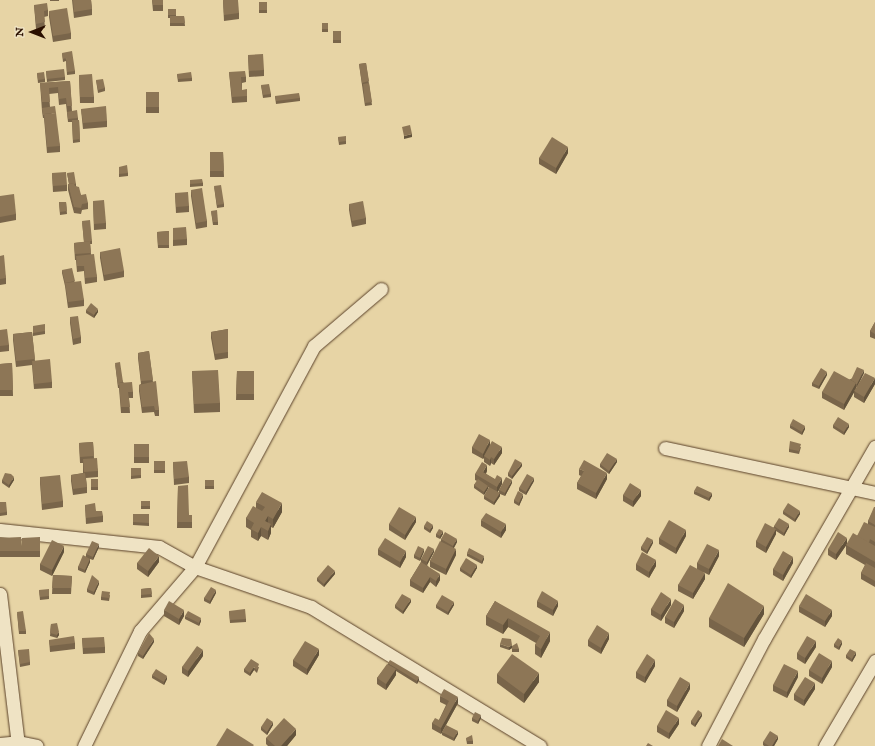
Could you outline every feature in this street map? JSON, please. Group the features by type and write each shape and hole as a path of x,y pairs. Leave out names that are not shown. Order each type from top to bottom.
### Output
{"street":[{"path":"84,746 140,631 195,567 314,346 381,289"},
{"path":"708,746 764,639 875,447"},
{"path":"666,448 875,493"},
{"path":"0,530 159,548 195,567 311,607 540,746"},
{"path":"0,594 18,744"},
{"path":"825,746 875,661"},
{"path":"0,744 37,746"}],"building":[{"path":"73,0 91,0 92,9 74,12"},
{"path":"152,0 163,0 163,5 153,5"},
{"path":"223,0 238,0 239,13 224,15"},
{"path":"259,2 267,2 267,10 259,10"},
{"path":"47,3 48,10 44,11 45,22 36,24 34,5"},
{"path":"67,8 71,33 53,36 49,11"},
{"path":"168,9 176,9 176,15 168,15"},
{"path":"170,16 184,16 185,23 170,23"},
{"path":"322,23 328,23 328,29 322,29"},
{"path":"333,31 341,31 341,40 333,40"},
{"path":"72,51 75,71 67,72 66,58 63,59 62,53"},
{"path":"263,54 264,70 249,71 248,55"},
{"path":"366,63 369,81 362,83 359,64"},
{"path":"64,69 65,77 47,79 46,71"},
{"path":"245,71 246,77 241,77 242,90 247,89 247,96 232,97 229,72"},
{"path":"44,72 45,79 38,80 37,73"},
{"path":"191,72 192,78 178,79 177,74"},
{"path":"92,74 94,97 80,97 79,75"},
{"path":"103,79 105,88 98,90 96,80"},
{"path":"70,81 72,106 67,106 66,98 59,99 58,87 49,88 50,102 42,102 40,83"},
{"path":"369,83 372,102 365,103 363,84"},
{"path":"269,84 271,94 263,95 261,85"},
{"path":"146,92 159,92 159,107 146,107"},
{"path":"299,93 300,98 276,101 275,96"},
{"path":"55,106 56,113 43,115 42,108"},
{"path":"106,106 107,121 83,123 81,109"},
{"path":"77,110 78,118 68,119 67,112"},
{"path":"56,113 60,146 47,147 44,114"},
{"path":"72,120 79,120 80,139 73,140"},
{"path":"410,125 412,134 404,136 402,127"},
{"path":"346,136 346,141 339,142 338,137"},
{"path":"552,137 568,147 556,168 539,158"},
{"path":"210,152 223,152 224,171 210,171"},
{"path":"127,165 128,173 119,174 119,167"},
{"path":"66,172 67,185 53,186 52,173"},
{"path":"74,172 76,184 69,184 67,173"},
{"path":"202,179 203,183 190,184 190,180"},
{"path":"74,183 75,186 79,187 81,195 86,194 88,203 82,204 81,208 74,207 68,184"},
{"path":"221,185 224,204 217,205 214,186"},
{"path":"202,188 207,221 196,223 191,190"},
{"path":"188,192 189,206 176,207 175,193"},
{"path":"14,194 16,214 0,217 0,196"},
{"path":"104,200 106,223 94,224 93,201"},
{"path":"363,201 366,218 352,221 349,204"},
{"path":"59,202 66,202 67,211 60,212"},
{"path":"217,210 218,222 213,222 211,211"},
{"path":"90,220 92,241 84,242 82,221"},
{"path":"186,227 187,239 173,240 173,228"},
{"path":"169,231 169,245 158,245 157,232"},
{"path":"90,241 91,253 75,254 74,243"},
{"path":"120,248 124,271 104,275 100,252"},
{"path":"94,254 97,277 85,278 84,266 77,266 76,256"},
{"path":"4,255 6,278 0,279 0,256"},
{"path":"72,268 75,281 65,283 62,270"},
{"path":"81,281 84,300 68,302 65,283"},
{"path":"91,303 98,309 94,315 86,310"},
{"path":"78,316 81,337 73,339 70,317"},
{"path":"875,322 875,334 870,331"},
{"path":"45,324 45,331 33,333 33,326"},
{"path":"7,329 9,345 0,346 0,330"},
{"path":"228,329 228,352 215,354 211,332"},
{"path":"32,332 35,359 16,361 13,334"},
{"path":"149,351 153,380 141,381 138,353"},
{"path":"50,359 52,382 34,384 32,361"},
{"path":"120,362 123,382 119,383 118,385 115,363"},
{"path":"12,363 13,390 0,390 0,364"},
{"path":"857,367 864,370 856,384 851,380"},
{"path":"821,368 827,372 819,386 812,383"},
{"path":"218,370 220,403 194,404 192,371"},
{"path":"237,371 254,371 254,394 236,394"},
{"path":"834,371 856,383 844,404 822,392"},
{"path":"865,373 875,378 864,397 854,391"},
{"path":"156,381 159,410 155,410 154,406 142,407 139,385"},
{"path":"132,382 133,392 128,392 130,407 121,407 119,383"},
{"path":"838,417 849,424 844,432 833,425"},
{"path":"793,419 805,426 802,432 790,425"},
{"path":"479,434 490,440 483,454 472,447"},
{"path":"492,441 502,447 494,459 491,457 490,460 484,456"},
{"path":"790,441 801,444 799,451 789,449"},
{"path":"93,442 94,456 80,457 79,443"},
{"path":"134,444 149,444 149,457 134,457"},
{"path":"607,453 617,459 609,471 600,464"},
{"path":"97,458 98,471 84,472 83,459"},
{"path":"515,459 522,463 512,476 508,473"},
{"path":"584,460 607,473 596,493 577,483 584,471 579,469"},
{"path":"154,461 165,461 165,470 154,470"},
{"path":"187,461 189,477 174,479 173,462"},
{"path":"482,462 487,465 483,472 495,479 497,475 502,478 497,487 475,474"},
{"path":"131,468 141,468 141,475 131,476"},
{"path":"5,473 11,474 14,477 9,485 2,480"},
{"path":"85,473 87,487 73,489 71,475"},
{"path":"527,474 534,478 526,492 519,488"},
{"path":"60,475 63,501 42,504 40,477"},
{"path":"506,477 512,480 505,493 499,490"},
{"path":"91,479 98,479 98,487 91,487"},
{"path":"478,479 488,486 484,492 474,485"},
{"path":"205,480 214,480 214,486 205,486"},
{"path":"630,483 641,490 633,501 623,495"},
{"path":"188,485 189,515 192,515 192,522 177,522 178,486"},
{"path":"697,486 712,493 709,498 694,491"},
{"path":"489,487 500,493 494,502 484,496"},
{"path":"518,491 523,494 519,503 514,500"},
{"path":"262,492 282,503 273,519 268,516 265,521 271,524 268,531 261,527 258,533 251,529 254,523 246,518 253,506 262,511 265,507 256,502"},
{"path":"141,501 150,501 150,506 141,506"},
{"path":"0,502 6,502 7,512 0,513"},
{"path":"95,503 96,511 102,511 103,516 86,518 85,505"},
{"path":"788,503 800,511 795,519 783,511"},
{"path":"399,507 416,517 405,535 389,524"},
{"path":"875,507 875,525 868,521"},
{"path":"486,513 506,524 501,532 481,520"},
{"path":"133,514 149,514 149,523 133,522"},
{"path":"779,518 789,524 784,533 774,526"},
{"path":"669,520 686,530 676,548 659,538"},
{"path":"427,521 433,525 430,530 424,526"},
{"path":"864,522 875,527 875,542 870,539 869,543 857,536"},
{"path":"765,523 776,529 766,547 756,541"},
{"path":"439,529 443,531 440,536 436,534"},
{"path":"445,532 457,539 453,546 441,539"},
{"path":"838,532 847,538 836,554 828,549"},
{"path":"853,533 875,546 875,562 846,545"},
{"path":"21,537 22,546 22,538 40,537 40,551 0,551 0,538"},
{"path":"647,537 653,540 647,551 641,547"},
{"path":"385,538 406,551 400,562 378,549"},
{"path":"52,540 64,546 52,570 40,564"},
{"path":"92,541 99,544 93,557 86,554"},
{"path":"440,541 456,549 446,569 430,561"},
{"path":"707,544 719,550 709,569 697,563"},
{"path":"418,546 424,549 420,558 414,555"},
{"path":"428,546 434,549 427,562 421,559"},
{"path":"149,548 159,556 148,571 137,563"},
{"path":"469,548 484,556 482,561 467,553"},
{"path":"783,551 793,557 783,575 773,569"},
{"path":"642,552 656,560 649,572 636,564"},
{"path":"83,555 90,559 85,570 78,567"},
{"path":"466,558 477,565 471,575 460,568"},
{"path":"421,562 440,574 436,581 430,577 423,588 410,580"},
{"path":"866,563 875,568 875,581 861,573"},
{"path":"328,565 335,571 324,584 317,578"},
{"path":"690,565 705,573 693,593 678,585"},
{"path":"53,575 72,576 71,588 52,588"},
{"path":"92,575 99,581 94,592 87,589"},
{"path":"728,583 764,606 744,638 709,618"},
{"path":"211,587 216,590 210,601 204,598"},
{"path":"151,588 152,594 141,595 141,589"},
{"path":"49,589 49,596 40,597 39,590"},
{"path":"102,591 110,592 109,598 101,597"},
{"path":"542,591 558,601 553,610 537,601"},
{"path":"661,592 671,599 661,615 651,609"},
{"path":"402,594 411,599 403,611 395,605"},
{"path":"806,594 832,610 825,621 799,606"},
{"path":"442,595 454,602 448,612 436,605"},
{"path":"675,599 684,605 674,622 665,617"},
{"path":"169,601 184,610 179,619 164,610"},
{"path":"495,601 550,632 541,649 535,645 540,636 508,618 503,625 486,616"},
{"path":"245,609 246,619 230,620 229,611"},
{"path":"23,611 26,631 19,631 17,612"},
{"path":"188,611 201,618 199,623 185,616"},
{"path":"57,623 59,632 57,635 50,633 51,624"},
{"path":"597,625 609,633 601,648 588,640"},
{"path":"149,633 154,639 143,656 138,653"},
{"path":"74,636 75,643 50,646 49,640"},
{"path":"807,636 816,641 805,658 797,653"},
{"path":"104,637 105,647 83,648 82,638"},
{"path":"502,638 511,639 512,645 509,647 500,644"},
{"path":"838,638 842,641 839,647 834,644"},
{"path":"305,641 319,649 307,669 293,660"},
{"path":"517,643 519,649 512,649 512,646"},
{"path":"197,646 203,650 188,671 182,667"},
{"path":"29,649 30,662 20,664 18,650"},
{"path":"850,649 856,652 852,659 846,655"},
{"path":"819,653 832,661 822,678 809,670"},
{"path":"512,654 539,673 524,694 497,674"},
{"path":"647,654 655,660 645,677 636,672"},
{"path":"251,659 259,664 257,670 254,667 250,673 244,669"},
{"path":"390,660 419,677 417,681 388,663"},
{"path":"387,664 396,669 386,684 377,678"},
{"path":"784,664 798,671 787,692 773,685"},
{"path":"156,669 167,676 164,682 152,675"},
{"path":"680,677 690,683 677,706 667,700"},
{"path":"805,677 815,683 804,700 794,694"},
{"path":"444,689 458,697 441,728 432,723 435,718 439,720 449,701 440,696"},
{"path":"666,710 679,718 669,733 657,726"},
{"path":"698,710 702,713 695,724 691,721"},
{"path":"475,712 481,715 478,721 472,718"},
{"path":"267,718 273,722 267,732 261,727"},
{"path":"284,718 296,729 281,746 275,746 266,738"},
{"path":"446,725 458,731 454,738 442,732"},
{"path":"227,728 254,745 216,746"},
{"path":"770,731 778,736 772,746 769,746 763,742"},
{"path":"472,735 473,741 467,741 466,738"},
{"path":"722,739 733,746 718,746"},
{"path":"648,743 653,746 646,746"}]}
